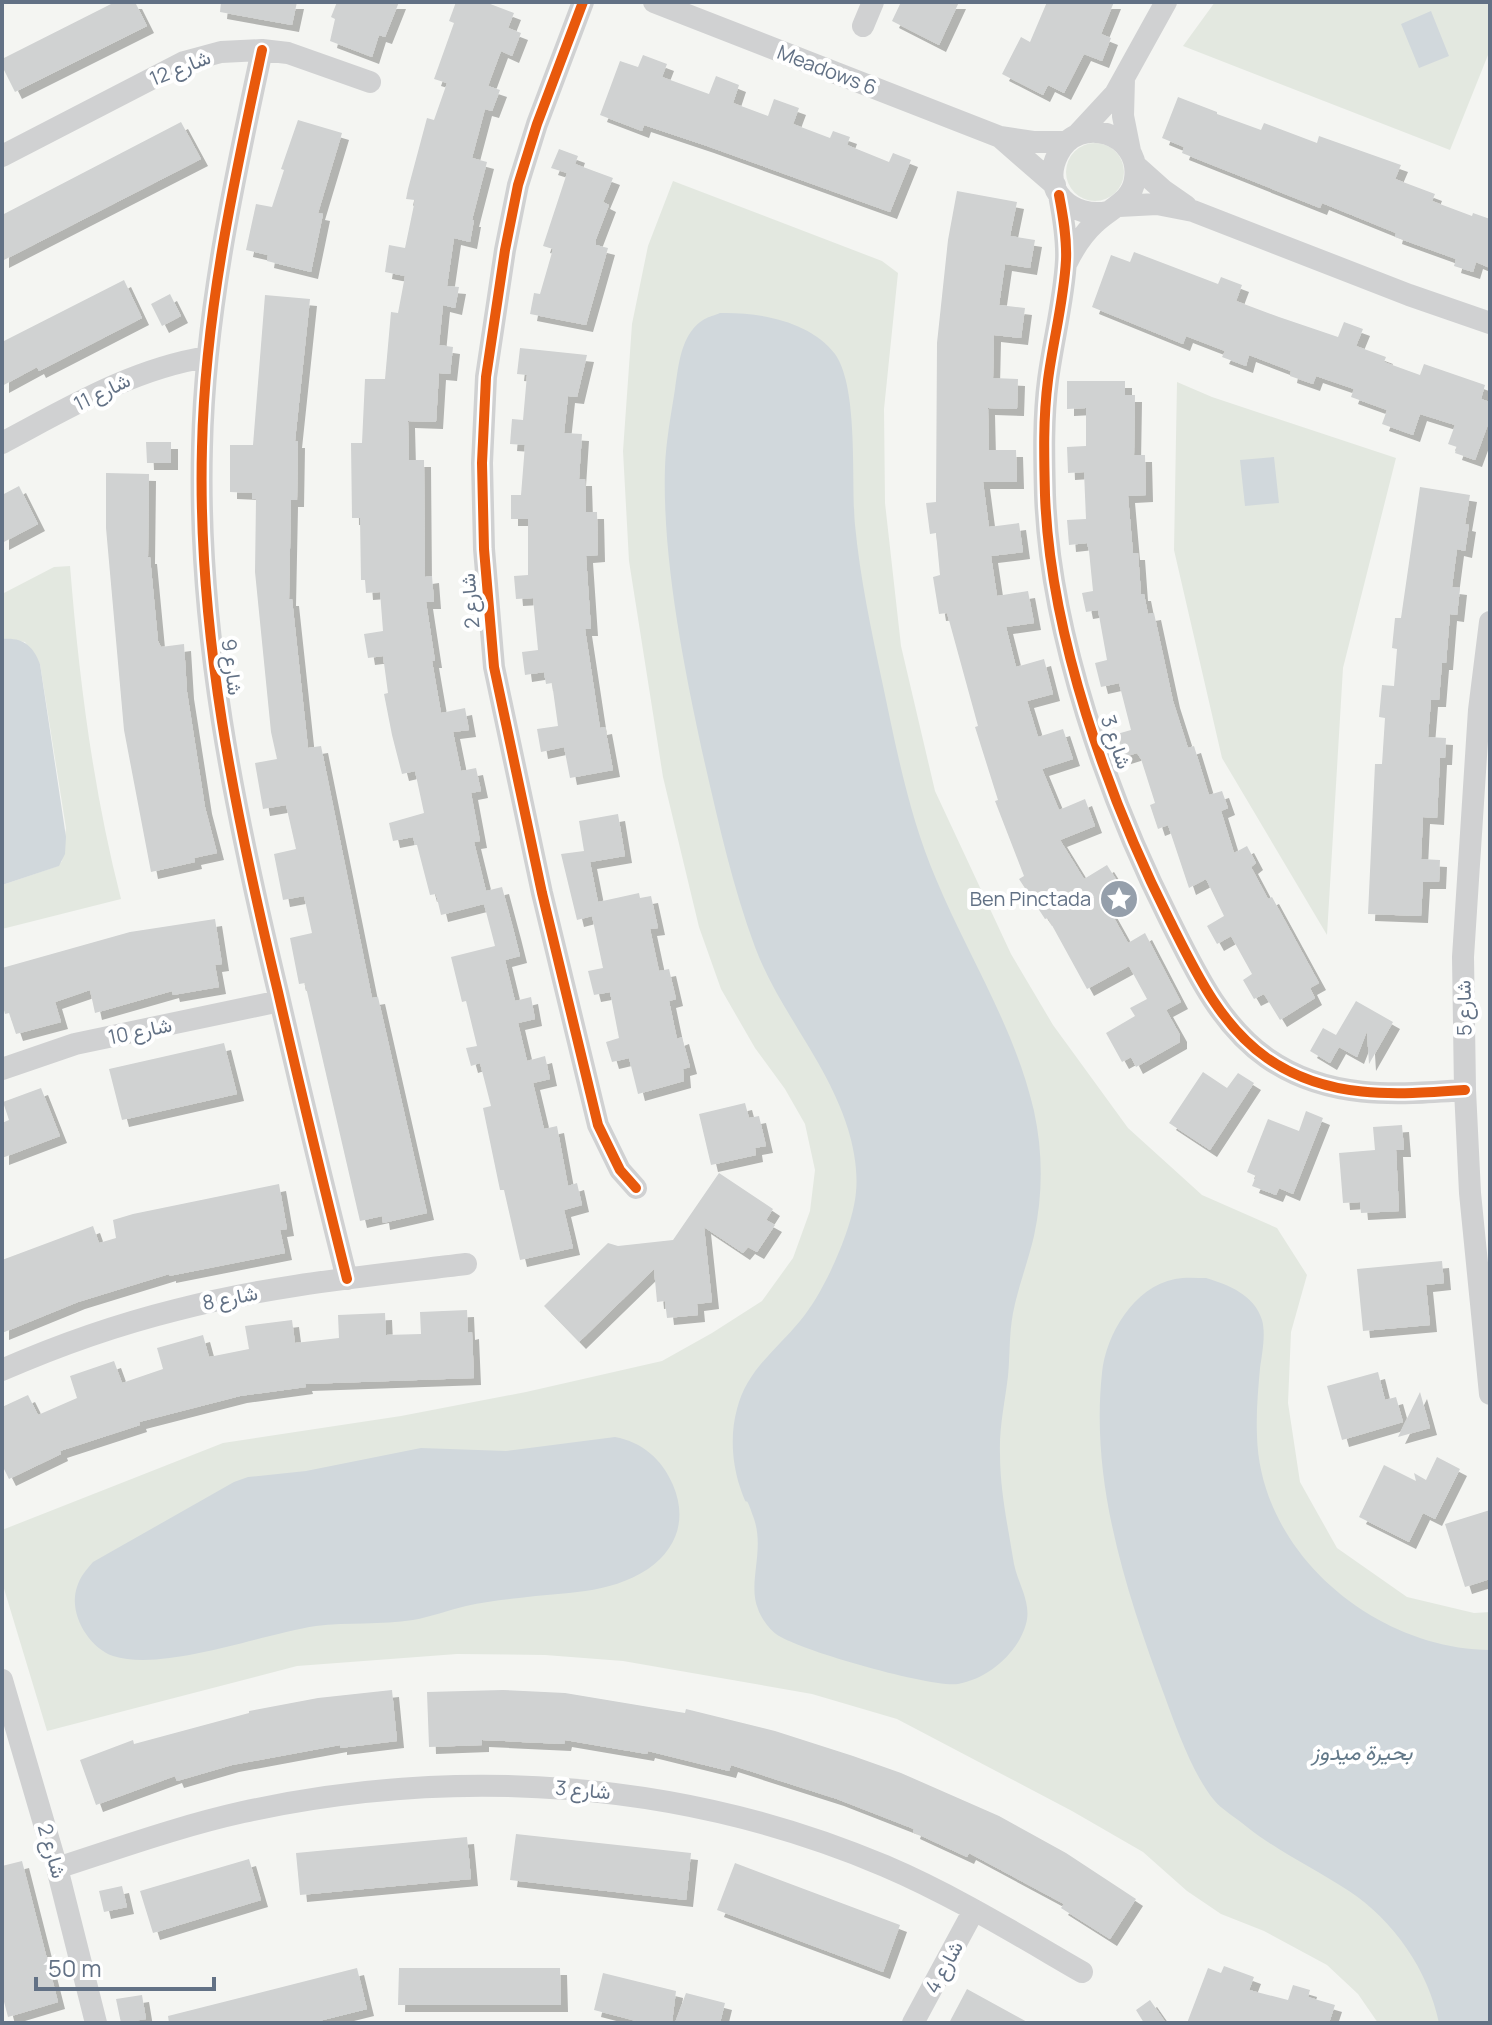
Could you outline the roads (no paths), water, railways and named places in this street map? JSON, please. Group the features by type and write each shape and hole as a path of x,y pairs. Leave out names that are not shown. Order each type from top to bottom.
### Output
{"street":[{"name":"شارع 2","path":"583,2 537,124 518,185 505,250 486,377 482,463 484,549 494,667 544,904 598,1125 620,1170 636,1188"},
{"name":"Meadows 6","path":"654,2 1000,137"},
{"path":"863,26 873,2"},
{"path":"1057,190 1054,162 1072,138 1103,109 1124,79 1166,2"},
{"name":"شارع 12","path":"2,156 184,62 221,52 262,50 288,53 370,82"},
{"name":"شارع 9","path":"262,50 226,224 207,357 202,537 209,627 235,799 347,1279"},
{"path":"1114,209 1129,195 1135,181 1123,116 1124,79"},
{"path":"1000,137 1033,142 1102,131 1123,142 1133,159 1163,190 1193,211"},
{"path":"1000,137 1057,190 1066,203 1086,214 1157,204 1193,211 1490,323"},
{"name":"شارع 3","path":"1057,190 1065,229 1066,263 1048,384 1044,442 1045,499 1051,557 1066,638 1088,719 1136,851 1208,993 1234,1029 1267,1057 1306,1079 1348,1092 1392,1095 1465,1090"},
{"name":"شارع 3","path":"1066,263 1084,235 1114,209"},
{"name":"شارع 11","path":"2,443 137,375 207,357"},
{"name":"شارع 5","path":"1490,622 1479,710 1463,957 1470,1193 1490,1394"},
{"name":"شارع 10","path":"2,1069 75,1044 280,1001"},
{"name":"شارع 8","path":"2,1370 89,1335 177,1309 262,1292 466,1264"},
{"name":"شارع 2","path":"2,1680 57,1868 96,2023"},
{"name":"شارع 3","path":"57,1868 241,1812 327,1796 415,1787 517,1786 601,1790 698,1806 766,1824 886,1866 974,1910 1082,1972"},
{"name":"شارع 4","path":"913,2023 974,1910"}],"water":[{"path":"1431,11 1449,56 1419,68 1401,24"},
{"path":"720,313 751,314 798,326 824,343 843,369 851,411 855,525 860,564 904,781 936,879 1015,1051 1026,1080 1037,1127 1041,1174 1039,1205 1013,1313 1000,1444 1001,1482 1014,1564 1026,1601 1026,1624 1016,1645 1000,1663 980,1677 958,1684 895,1674 789,1641 768,1626 755,1599 758,1541 753,1516 735,1468 733,1438 737,1409 755,1372 800,1321 827,1277 854,1207 856,1176 852,1144 839,1105 765,970 747,925 705,764 676,616 665,503 669,428 685,342 700,323"},
{"path":"1274,457 1279,503 1245,506 1240,460"},
{"path":"2,639 15,639 26,644 40,664 66,837 65,854 59,866 2,885"},
{"name":"بحيرة ميدوز","path":"1179,1278 1206,1278 1247,1297 1262,1320 1264,1338 1257,1436 1263,1479 1279,1519 1302,1555 1332,1587 1367,1613 1406,1633 1447,1645 1490,1650 1490,2023 1439,2023 1427,1984 1407,1948 1394,1932 1349,1891 1272,1844 1217,1804 1199,1778 1174,1722 1137,1619 1115,1538 1101,1456 1102,1373 1109,1343 1135,1302 1160,1284"},
{"path":"615,1437 634,1443 657,1460 673,1485 679,1509 677,1532 667,1552 648,1569 617,1584 585,1591 479,1603 413,1620 316,1626 185,1656 159,1659 134,1660 104,1652 88,1637 78,1618 75,1607 77,1587 93,1562 248,1477 306,1471 421,1448 506,1451"}],"place":[{"name":"Ben Pinctada","path":"1119,899"}]}
